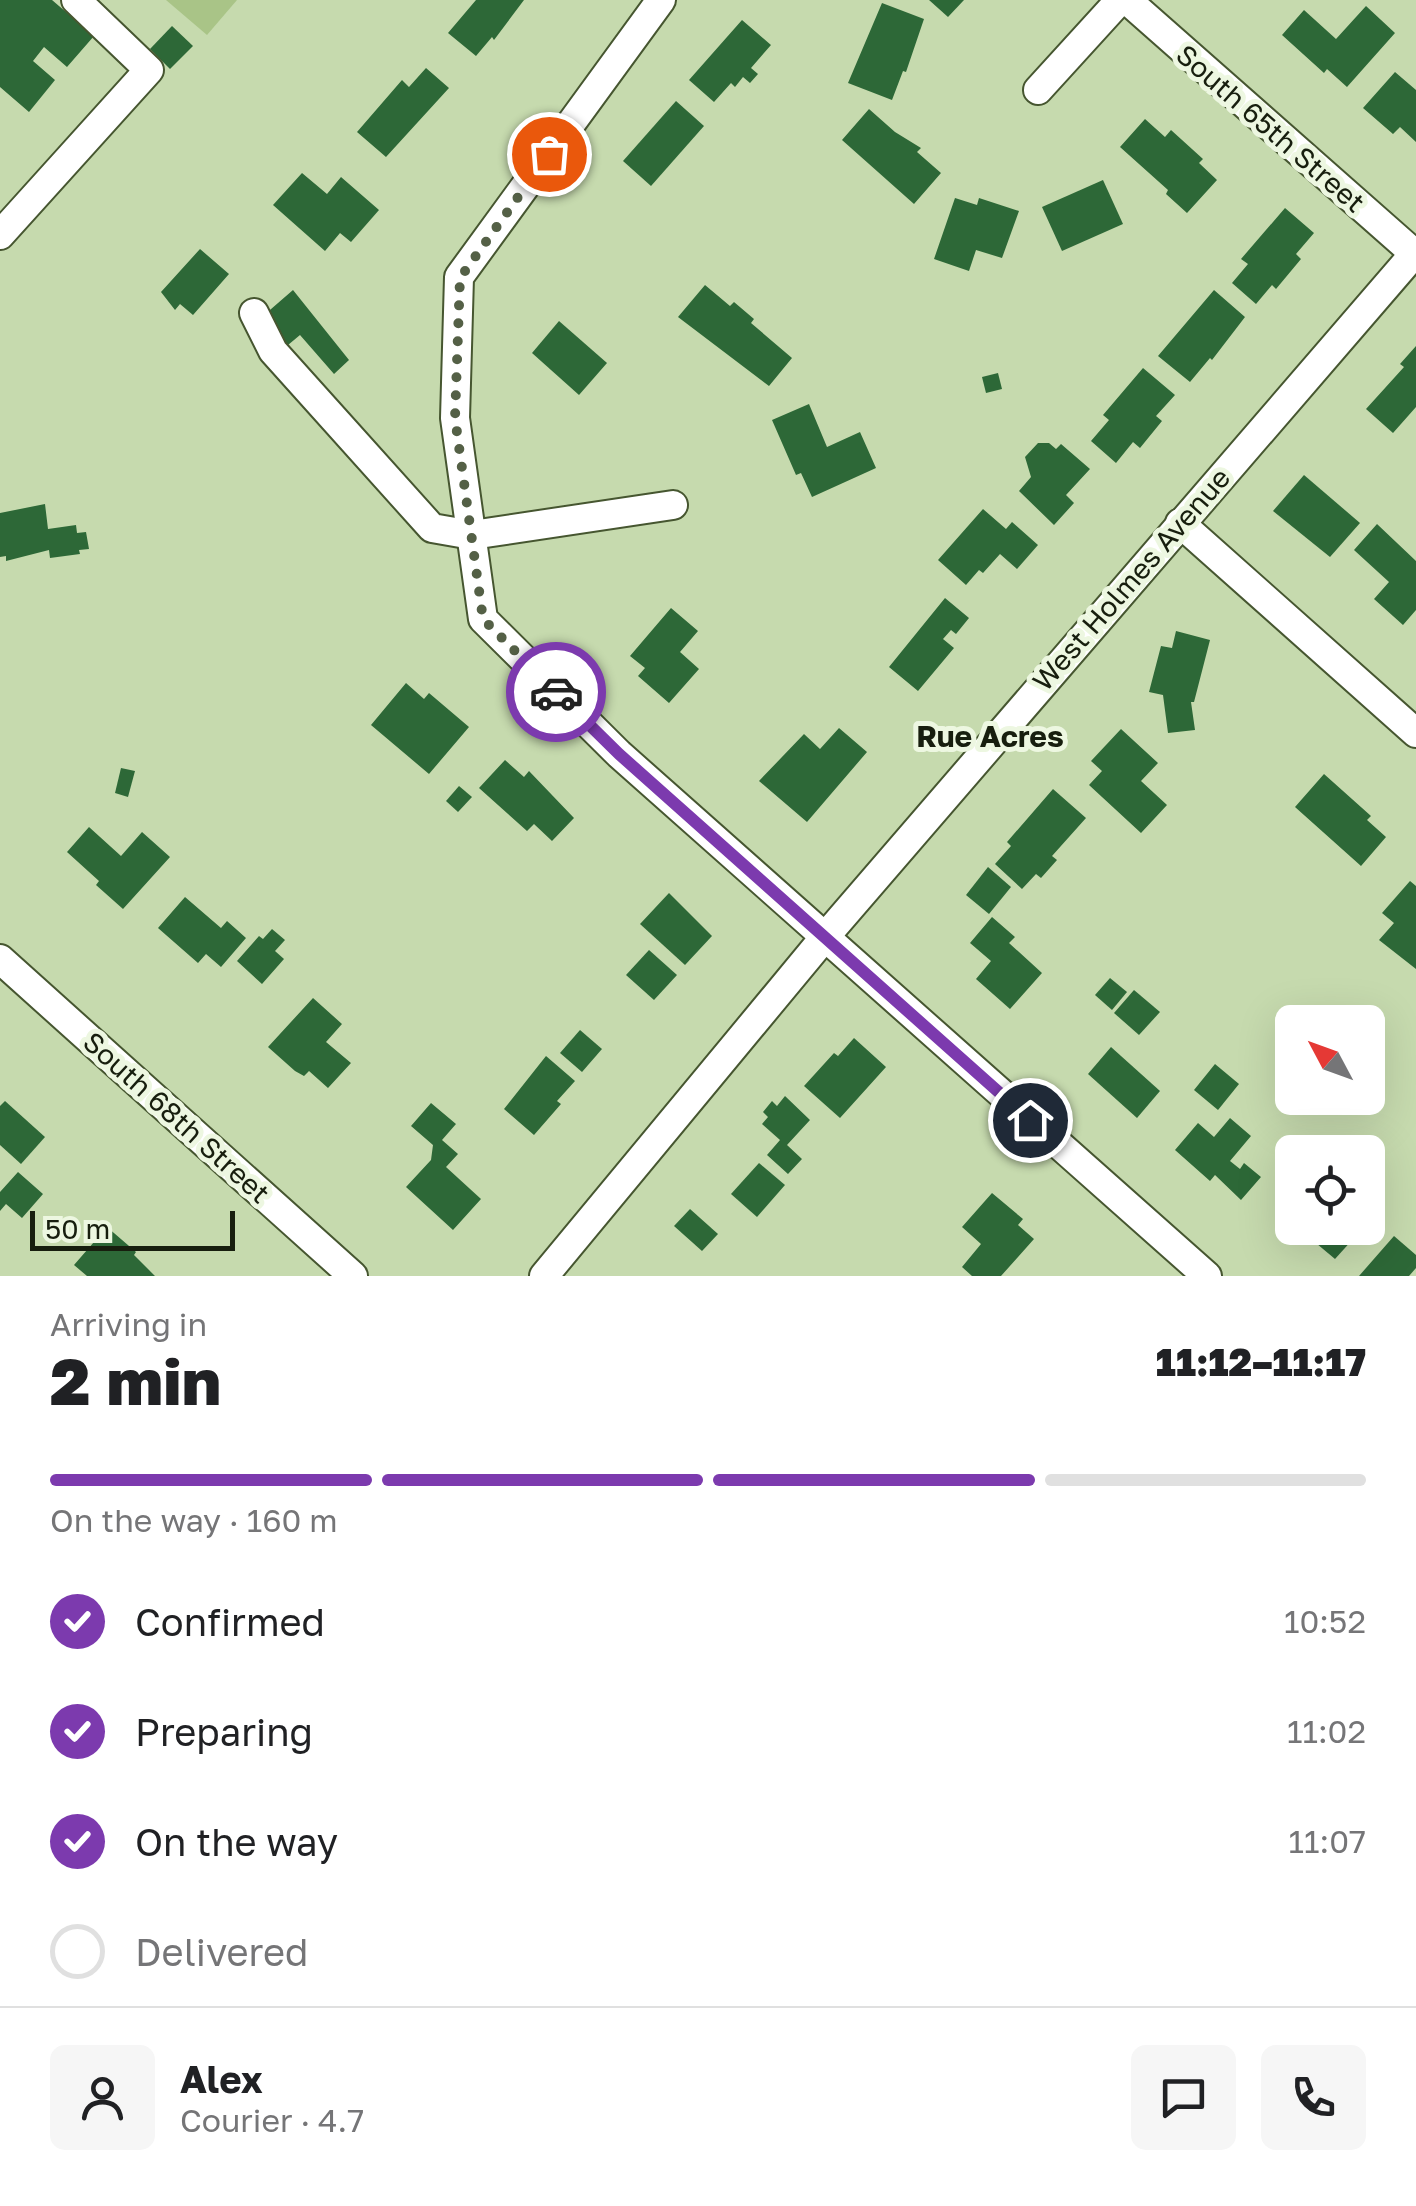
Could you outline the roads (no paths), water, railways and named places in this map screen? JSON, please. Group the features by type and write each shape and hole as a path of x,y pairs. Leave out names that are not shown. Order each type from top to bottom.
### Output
{"street":[{"path":"0,235 149,70 76,0"},
{"path":"661,0 460,278 455,418 483,619 619,754 1208,1276"},
{"path":"1038,90 1123,0"},
{"name":"South 65th Street","path":"1123,0 1415,254"},
{"name":"West Holmes Avenue","path":"544,1276 824,938 1415,254"},
{"path":"254,313 274,350 432,528 472,535 673,504"},
{"path":"1180,524 1416,732"},
{"name":"South 68th Street","path":"0,958 353,1276"}],"district":[{"name":"Rue Acres","path":"990,736"}]}
